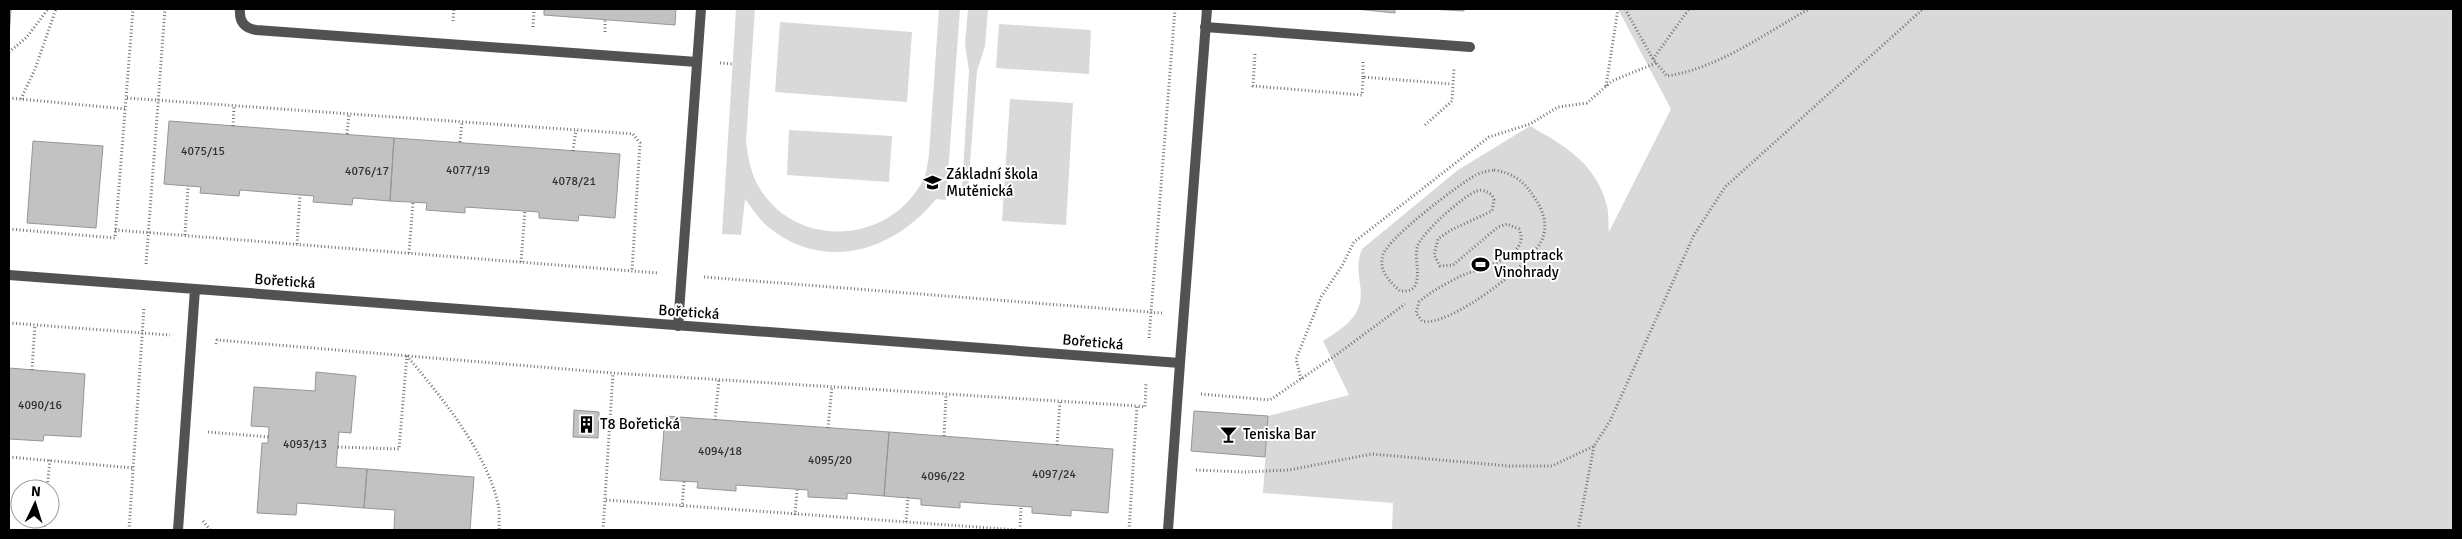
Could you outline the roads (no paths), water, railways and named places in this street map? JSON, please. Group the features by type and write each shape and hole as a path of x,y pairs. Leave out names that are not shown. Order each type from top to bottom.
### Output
{"street":[{"path":"240,9 242,22 248,29 256,30 697,62"},
{"path":"678,326 701,9"},
{"path":"1168,530 1207,9"},
{"path":"1205,27 1470,47"},
{"name":"Bořetická","path":"9,275 1180,363"},
{"path":"178,530 196,289"}],"place":[{"name":"Základní škola Mutěnická","path":"932,183"},
{"name":"Pumptrack Vinohrady","path":"1480,264"},
{"name":"T8 Bořetická","path":"586,424"},
{"name":"Teniska Bar","path":"1229,434"}]}
